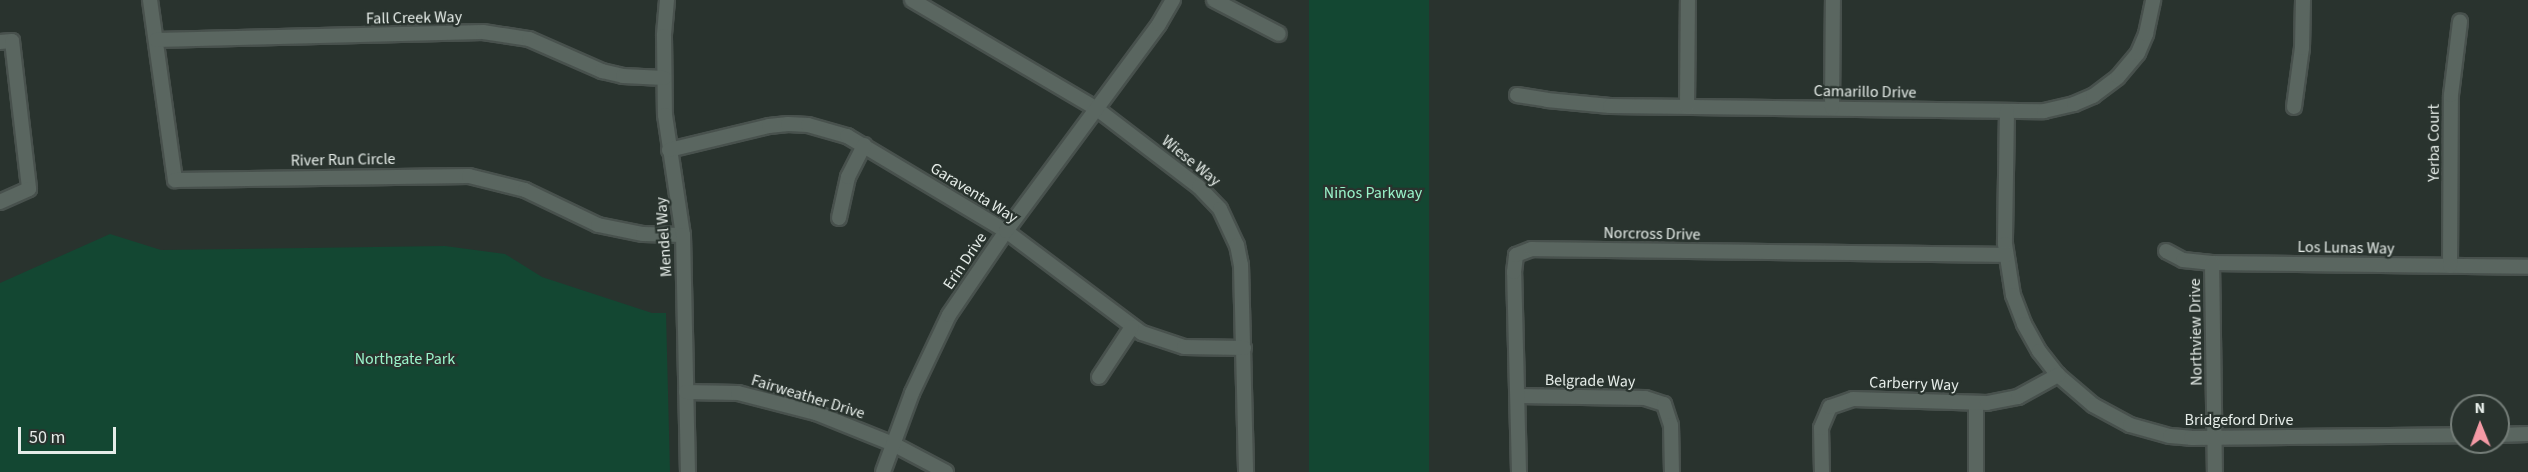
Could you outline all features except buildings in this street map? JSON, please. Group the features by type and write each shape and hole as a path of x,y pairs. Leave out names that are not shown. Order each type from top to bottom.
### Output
{"street":[{"name":"River Run Circle","path":"150,0 175,180 446,174 469,176 525,190 598,225 643,234 683,235"},
{"name":"Mendel Way","path":"667,0 663,36 664,78 669,150 683,235 688,472"},
{"name":"Wiese Way","path":"912,0 1097,109 1199,187 1220,209 1234,236 1241,265 1246,472"},
{"name":"Erin Drive","path":"883,472 912,393 944,324 972,278 1159,24 1173,0"},
{"path":"1214,0 1279,34"},
{"path":"1687,107 1688,0"},
{"path":"1832,108 1833,0"},
{"name":"Camarillo Drive","path":"1517,95 1577,104 2044,111 2064,107 2093,96 2110,84 2138,53 2150,24 2153,0"},
{"path":"2294,107 2302,48 2303,0"},
{"name":"Yerba Court","path":"2450,266 2451,95 2460,22"},
{"name":"Fall Creek Way","path":"156,40 506,34 551,47 602,71 623,76 664,78"},
{"path":"0,42 12,40 29,189 0,202"},
{"name":"Bridgeford Drive","path":"2007,111 2006,255 2013,295 2024,324 2039,351 2058,375 2093,405 2130,424 2170,436 2214,439 2450,435"},
{"name":"Garaventa Way","path":"669,150 769,126 788,124 828,129 864,144 1006,231 1132,327 1162,342 1184,347 1244,348"},
{"path":"839,218 845,185 864,144"},
{"name":"Norcross Drive","path":"1519,472 1514,272 1516,255 1532,249 2006,255"},
{"name":"Los Lunas Way","path":"2166,250 2183,260 2212,263 2528,267"},
{"name":"Northview Drive","path":"2212,263 2215,472"},
{"path":"1099,377 1132,327"},
{"name":"Carberry Way","path":"1822,472 1821,428 1830,407 1853,399 1976,403 2018,397 2058,375"},
{"name":"Fairweather Drive","path":"686,392 738,393 816,413 893,444 946,472"},
{"name":"Belgrade Way","path":"1518,396 1645,398 1664,404 1671,425 1672,472"},
{"path":"1976,403 1976,472"},
{"path":"2510,435 2528,434"}],"green space":[{"name":"Niños Parkway","path":"1309,0 1429,0 1429,472 1309,472"},
{"name":"Northgate Park","path":"110,234 161,250 445,246 505,254 542,277 652,313 666,313 670,472 0,472 0,283"}]}
